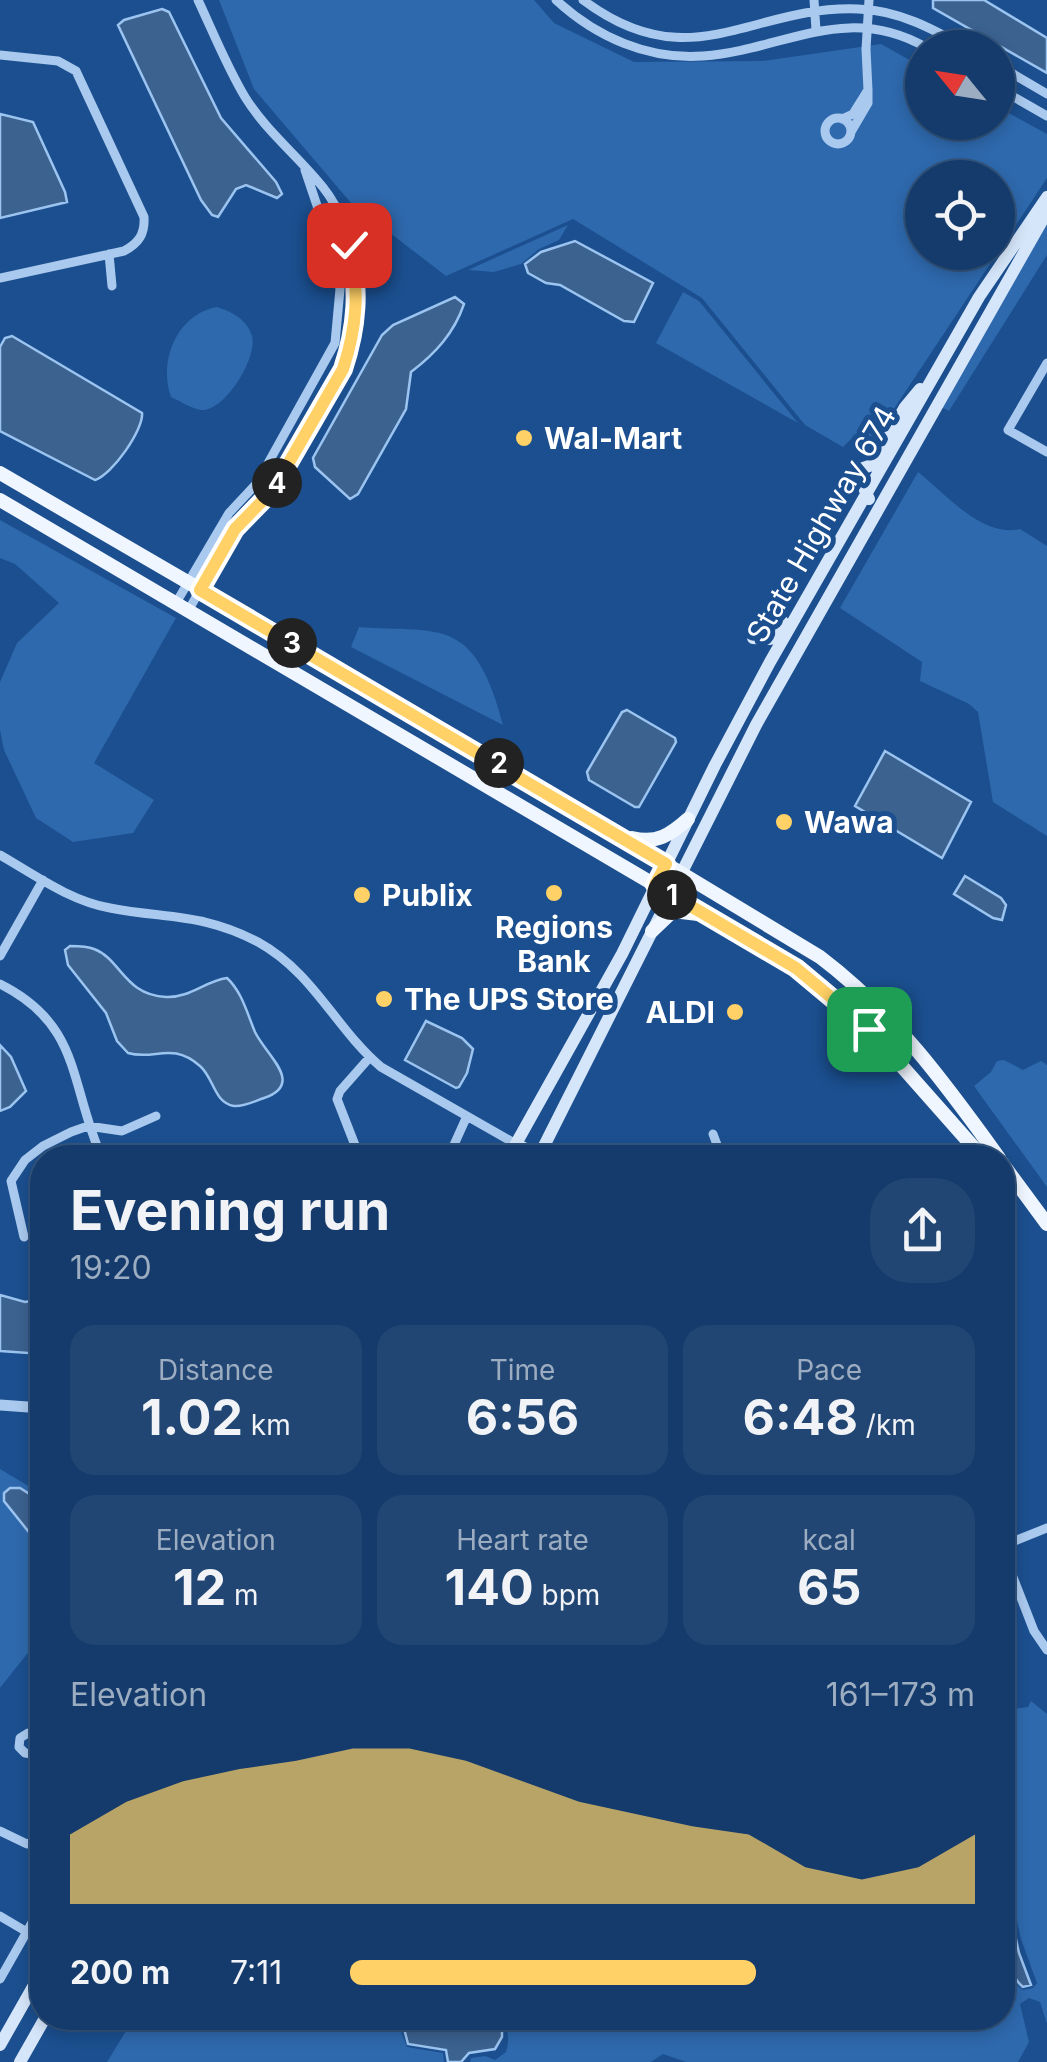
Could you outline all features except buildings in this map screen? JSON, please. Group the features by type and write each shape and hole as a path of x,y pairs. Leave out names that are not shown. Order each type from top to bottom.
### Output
{"main road":[{"name":"State Highway 674","path":"516,1144 622,954 769,665 979,297 1047,197"},
{"name":"State Highway 674","path":"545,1145 751,734 1047,212"},
{"path":"846,474 872,464 910,400 935,374"},
{"path":"0,474 793,938 865,992 933,1067 990,1145"},
{"path":"810,628 816,604 869,503 858,480 846,474"},
{"path":"846,474 859,492 859,507"},
{"path":"6,503 796,968 849,1010 972,1145"},
{"path":"769,665 766,653 753,638 764,640 774,636 816,570 831,556"},
{"path":"621,836 656,840 688,818"},
{"path":"652,932 673,911 710,917"},
{"path":"1015,1180 1047,1226"},
{"path":"1015,1193 1047,1226"},
{"path":"0,2045 30,1992"},
{"path":"20,2062 38,2030"}],"street":[{"path":"194,586 235,529 273,490 343,369 357,300 352,258 330,198 246,98 198,0"},
{"path":"556,0 602,35 665,54 702,56 731,52 840,26 869,28 905,37"},
{"path":"584,0 629,27 686,38 716,36 814,12 869,5 934,30"},
{"path":"814,0 816,30"},
{"path":"868,90 852,114 828,124 828,140 844,143 868,103 869,5"},
{"path":"0,54 58,61 76,71 144,217 144,228 134,246 0,278"},
{"path":"1015,75 1047,94"},
{"path":"1015,98 1047,116"},
{"path":"842,119 851,132"},
{"path":"182,607 229,512 257,483 335,342 340,312 339,278 304,168"},
{"path":"109,254 112,286"},
{"path":"1047,363 1008,430 1047,452"},
{"path":"0,856 82,900 110,908 196,918 261,944 317,990 370,1058 516,1144"},
{"path":"0,956 43,880"},
{"path":"0,984 24,996 58,1029 96,1145"},
{"path":"355,1145 338,1099 340,1091 370,1058"},
{"path":"46,1145 88,1126 122,1131 156,1116"},
{"path":"454,1145 467,1116"},
{"path":"714,1134 719,1145"},
{"path":"24,1237 11,1181 30,1157"},
{"path":"0,1176 11,1181"},
{"path":"0,1404 30,1407"},
{"path":"1015,1542 1047,1528"},
{"path":"1015,1581 1034,1630 1047,1650"},
{"path":"0,1831 30,1843"},
{"path":"0,1916 27,1932"},
{"path":"0,1979 30,1927"}],"shaded area":[{"path":"219,0 534,0 554,23 634,62 763,61 881,44 905,57 905,140 1015,140 1015,116 1047,134 1047,178 1015,226 1015,160 905,160 905,270 986,270 870,445 858,432 843,447 805,425 702,298 573,219 446,276 351,203 254,89"},
{"path":"933,0 984,0 1047,38 1047,73 1015,55 1015,30 972,30 933,8"},
{"path":"162,9 169,12 221,118 276,182 282,194 277,198 246,185 236,189 218,217 201,200 118,25"},
{"path":"0,114 33,122 67,202 0,218"},
{"path":"1047,221 1047,255 949,411 941,407"},
{"path":"568,225 559,240 539,249 521,264 494,272 468,270"},
{"path":"575,241 653,283 634,322 624,321 560,285 546,283 528,273 525,264 541,252"},
{"path":"683,292 699,301 798,423 656,343"},
{"path":"455,297 464,304 455,324 436,350 411,372 406,409 358,494 350,499 315,467 313,458 382,335 393,325"},
{"path":"217,307 243,321 253,345 238,382 220,402 201,410 171,397 169,355 181,329 191,319"},
{"path":"12,336 142,413 132,440 102,476 95,480 0,431 0,347 5,338"},
{"path":"918,472 978,520 1006,530 1020,529 1047,546 1047,836 993,802 978,712 920,681 922,662 840,608"},
{"path":"0,520 176,618 94,763 154,800 133,833 73,842 36,818 4,750 0,682 17,643 59,603 15,564 0,558"},
{"path":"359,627 408,629 453,638 480,664 503,725 351,647"},
{"path":"627,710 676,742 639,807 589,780 587,772 622,712"},
{"path":"885,751 971,802 942,858 855,806"},
{"path":"965,876 1001,898 1006,905 1002,920 954,894"},
{"path":"70,946 88,947 103,954 132,984 152,995 183,995 227,978 279,1068 282,1085 264,1098 234,1106 222,1100 205,1071 190,1059 172,1053 128,1053 117,1041 106,1013 68,965 65,950"},
{"path":"426,1021 462,1038 473,1049 459,1087 405,1060"},
{"path":"0,1045 11,1057 26,1091 0,1111"},
{"path":"1004,1060 1023,1070 1041,1061 1047,1065 1047,1187 974,1086 991,1072 997,1061"},
{"path":"0,1295 30,1301 30,1353 0,1351"},
{"path":"0,1469 30,1487 30,1650 0,1688"},
{"path":"20,1488 30,1494 30,1534 4,1501 4,1493"},
{"path":"1031,1701 1047,1714 1047,2024 1040,2002 1029,1998 1020,2004 1029,2042 1018,2062 686,2062 663,2054 651,2062 470,2062 471,2058 485,2056 495,2060 506,2052 506,2030 1015,2030 1015,1983 1023,1990 1037,1983 1015,1912 1015,1709 1028,1707"},
{"path":"1015,1935 1031,1985 1023,1987 1015,1978"},
{"path":"127,2030 401,2030 407,2047 443,2053 444,2062 107,2062"},
{"path":"404,2030 502,2030 495,2049 469,2053 461,2062 448,2062 446,2050 408,2044"}],"place":[{"name":"Wal-Mart","path":"524,438"},
{"name":"Wawa","path":"784,822"},
{"name":"Regions Bank","path":"554,893"},
{"name":"Publix","path":"362,895"},
{"name":"The UPS Store","path":"384,999"},
{"name":"ALDI","path":"735,1012"}],"route":[{"path":"349,245 357,300 343,369 273,490 235,529 200,590 502,764 666,864 655,885 796,968 869,1029"}]}
